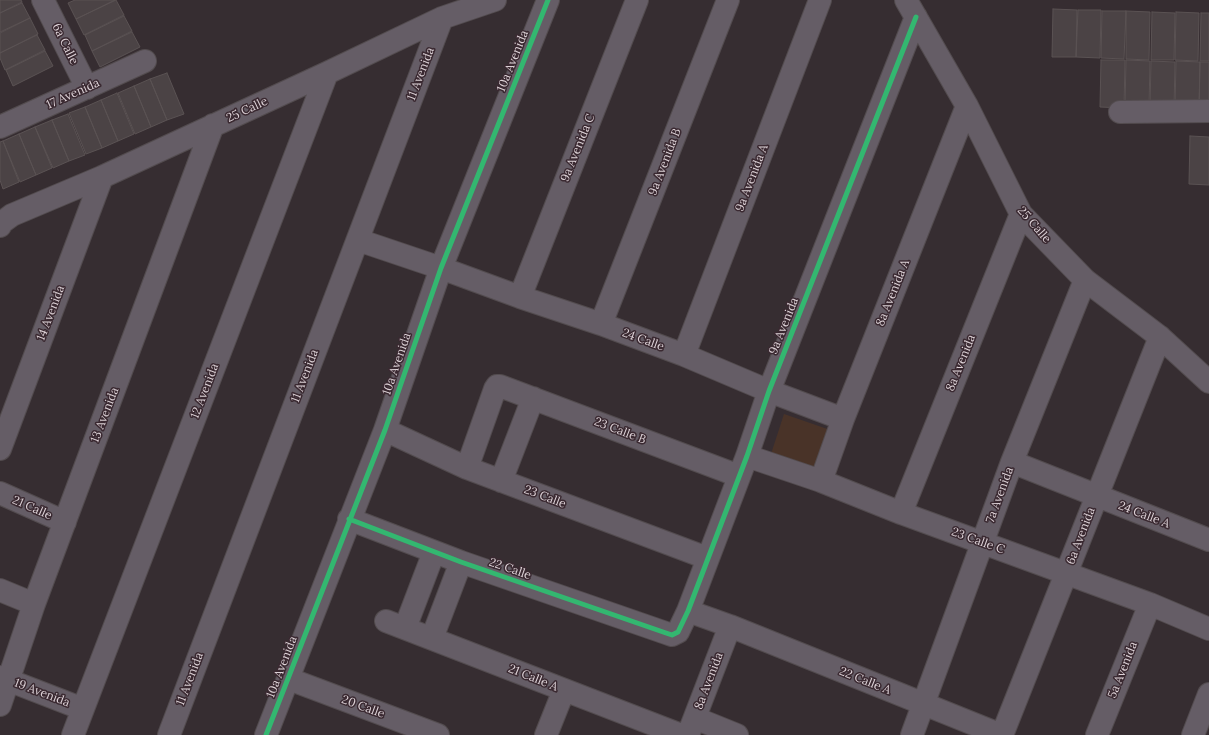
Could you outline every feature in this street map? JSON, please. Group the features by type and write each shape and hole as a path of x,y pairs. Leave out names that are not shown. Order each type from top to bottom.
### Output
{"street":[{"name":"6a Calle","path":"43,0 87,88"},
{"name":"25 Calle","path":"0,224 12,216 327,73 442,18 495,0"},
{"name":"10a Avenida","path":"266,735 385,430 441,268 548,0"},
{"name":"9a Avenida C","path":"520,297 637,0"},
{"name":"9a Avenida B","path":"601,324 728,0"},
{"name":"9a Avenida A","path":"684,355 820,0"},
{"name":"25 Calle","path":"911,9 966,106 1020,214 1085,280 1160,337 1209,382"},
{"name":"9a Avenida","path":"666,633 672,635 678,632 688,611 743,466 769,391 911,9"},
{"name":"11 Avenida","path":"169,735 442,18"},
{"name":"17 Avenida","path":"0,126 145,61"},
{"name":"12 Avenida","path":"73,735 327,73"},
{"name":"8a Avenida A","path":"821,480 843,419 966,106"},
{"path":"1120,112 1209,111"},
{"name":"13 Avenida","path":"0,705 4,678 65,522 213,125"},
{"name":"14 Avenida","path":"0,449 102,176"},
{"name":"8a Avenida","path":"901,513 1020,214"},
{"name":"24 Calle","path":"358,240 601,324 684,355 769,391 843,419"},
{"name":"7a Avenida","path":"912,735 1012,462 1085,280"},
{"name":"6a Avenida","path":"1002,735 1160,337"},
{"name":"23 Calle B","path":"467,468 497,386 743,466"},
{"path":"501,481 533,398"},
{"name":"23 Calle","path":"385,430 467,468 707,558"},
{"name":"24 Calle A","path":"1012,462 1209,540"},
{"name":"23 Calle C","path":"743,466 821,480 901,513 1150,604 1209,629"},
{"name":"21 Calle","path":"0,493 65,522"},
{"name":"22 Calle","path":"349,519 461,562 666,633"},
{"name":"21 Calle A","path":"434,552 395,625 681,735"},
{"path":"432,638 461,562"},
{"path":"0,590 34,604"},
{"name":"5a Avenida","path":"1097,735 1150,604"},
{"name":"22 Calle A","path":"688,611 730,626 1002,735"},
{"name":"8a Avenida","path":"691,727 730,626"},
{"name":"19 Avenida","path":"4,678 84,709"},
{"name":"20 Calle","path":"288,679 438,735"},
{"path":"546,735 564,690"},
{"path":"1193,735 1209,694"},
{"path":"691,727 737,735"}],"shaded area":[{"path":"784,414 836,432 823,472 771,454"}],"building":[{"path":"0,0 21,0 22,2 0,13"},
{"path":"75,0 115,0 76,19 68,3"},
{"path":"116,0 124,15 84,35 76,19"},
{"path":"22,3 30,18 0,32 0,13"},
{"path":"1053,9 1077,10 1076,57 1052,57"},
{"path":"1078,10 1101,10 1100,58 1076,57"},
{"path":"1102,11 1126,11 1124,59 1101,58"},
{"path":"1126,11 1150,12 1149,60 1126,59"},
{"path":"1152,12 1175,13 1174,60 1151,60"},
{"path":"1176,12 1199,13 1198,61 1175,60"},
{"path":"1201,13 1209,13 1209,61 1200,61"},
{"path":"124,16 132,31 92,51 85,35"},
{"path":"30,18 38,34 0,53 0,33"},
{"path":"132,32 140,47 100,67 92,51"},
{"path":"37,35 45,50 5,70 0,58 0,53"},
{"path":"45,51 53,66 13,86 6,70"},
{"path":"1101,60 1125,60 1124,108 1100,107"},
{"path":"1126,60 1150,61 1149,108 1125,108"},
{"path":"1151,61 1175,62 1174,109 1150,109"},
{"path":"1176,61 1200,62 1199,110 1175,109"},
{"path":"1200,62 1209,62 1209,110 1199,109"},
{"path":"167,73 184,114 167,120 150,79"},
{"path":"150,79 167,120 151,127 134,86"},
{"path":"134,86 151,127 135,134 118,93"},
{"path":"117,93 134,134 118,141 101,100"},
{"path":"101,100 118,141 102,148 85,107"},
{"path":"85,107 102,148 86,154 69,113"},
{"path":"68,114 85,155 69,161 52,120"},
{"path":"52,120 69,161 53,168 35,127"},
{"path":"35,127 52,168 36,175 19,134"},
{"path":"19,134 36,175 20,182 3,141"},
{"path":"1190,136 1209,137 1209,185 1189,184"},
{"path":"3,141 19,182 3,189 0,180 0,142"}],"cycle path":[{"path":"266,735 385,430 441,268 548,0"},
{"path":"349,519 461,562 666,633 672,635 678,632 688,611 747,456 769,391 916,17"}]}
